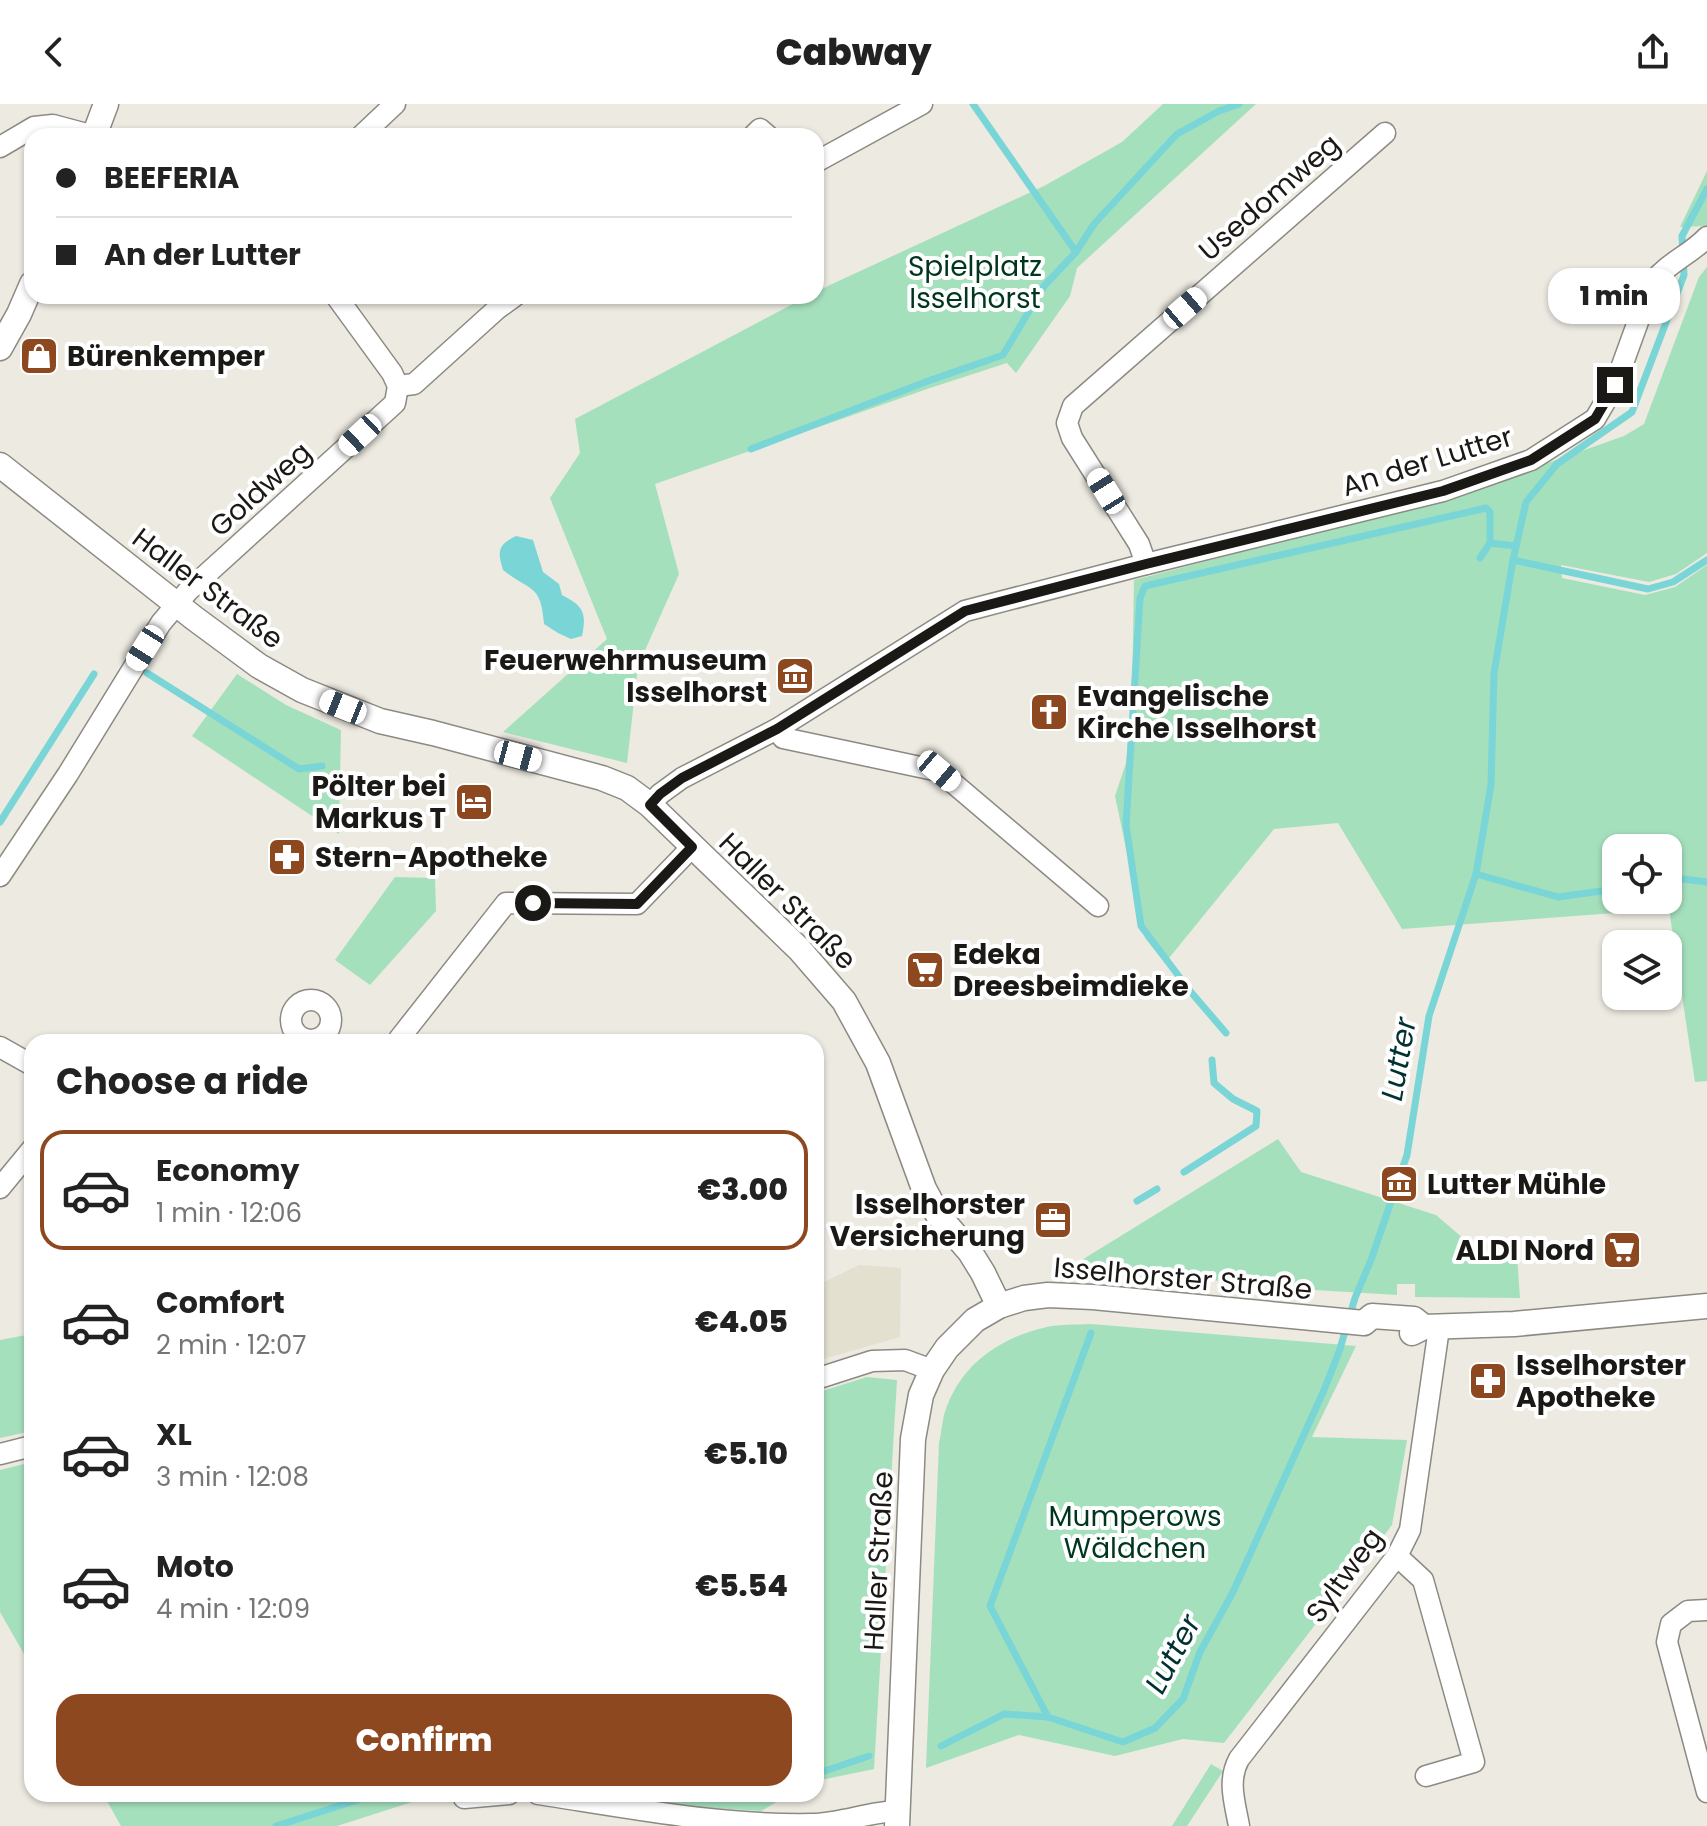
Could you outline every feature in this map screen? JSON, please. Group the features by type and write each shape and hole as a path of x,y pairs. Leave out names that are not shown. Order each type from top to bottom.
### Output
{"street":[{"path":"97,128 106,104"},
{"path":"370,128 395,104"},
{"path":"824,158 922,104"},
{"path":"32,128 53,125 64,128"},
{"path":"0,147 24,133"},
{"name":"Usedomweg","path":"1146,564 1139,544 1072,438 1067,423 1073,406 1385,133"},
{"name":"An der Lutter","path":"650,805 682,778 777,729 965,611 1443,491 1531,460 1595,419 1615,385 1652,283 1660,272 1701,243"},
{"path":"0,348 24,302"},
{"path":"342,304 398,386 414,384 504,304"},
{"name":"Goldweg","path":"0,876 176,604 395,403 398,386"},
{"name":"Haller Straße","path":"0,465 259,666 302,690 380,721 602,778 627,788 650,805 799,949 844,1001 878,1063 924,1189 938,1215 970,1252 999,1306 975,1320 947,1348 932,1370 921,1395 913,1439 897,1819"},
{"path":"777,729 783,738 939,771 1098,906"},
{"path":"403,1034 506,903 637,904 692,847"},
{"path":"0,1047 24,1060"},
{"path":"0,1188 24,1159"},
{"name":"Isselhorster Straße","path":"999,1306 1048,1295 1093,1297 1364,1323 1372,1316 1414,1319 1432,1328 1529,1323 1707,1306"},
{"name":"Syltweg","path":"1239,1826 1232,1781 1239,1759 1397,1556 1410,1530 1432,1328"},
{"path":"824,1376 872,1361 905,1360 932,1370"},
{"path":"0,1454 24,1448"},
{"path":"1397,1556 1423,1580 1474,1762 1426,1776"},
{"path":"1707,1610 1688,1611 1671,1624 1667,1642 1707,1792"},
{"path":"589,1802 684,1817 759,1823 814,1824 878,1812 897,1819"}],"shaded area":[{"path":"859,1265 901,1268 900,1337 824,1359 824,1282"}],"green space":[{"name":"Spielplatz Isselhorst","path":"1163,104 1256,104 1077,268 1070,296 1016,373 1007,363 655,484 679,574 638,666 627,763 503,732 607,639 550,498 580,453 575,419 793,304 824,304 824,288 1044,186 1122,142"},
{"path":"1707,171 1707,226 1680,227"},
{"path":"1707,267 1707,553 1676,574 1649,582 1561,565 1562,578 1645,595 1675,587 1707,565 1707,1081 1695,1082 1682,996 1682,930 1672,930 1670,914 1682,914 1682,834 1602,834 1602,914 1402,929 1338,823 1274,829 1165,963 1145,938 1115,796 1126,763 1132,696 1134,580 1445,499 1624,436 1644,424 1699,277"},
{"path":"237,674 286,705 341,730 339,834 192,736"},
{"path":"395,877 435,878 436,911 370,985 335,960"},
{"path":"1278,1139 1301,1172 1436,1215 1471,1245 1516,1241 1520,1298 1415,1297 1415,1284 1397,1284 1397,1295 1298,1289 1072,1266"},
{"name":"Mumperows Wäldchen","path":"1091,1324 1356,1346 1312,1437 1407,1440 1392,1525 1224,1743 1183,1739 1115,1756 1019,1735 926,1768 939,1443 945,1410 963,1376 1000,1345 1047,1327"},
{"path":"24,1336 24,1433 0,1438 0,1340"},
{"path":"867,1377 897,1380 874,1769 824,1779 824,1390"},
{"path":"24,1464 24,1654 0,1612 0,1470"},
{"path":"1211,1764 1223,1771 1187,1826 1172,1826"},
{"path":"108,1802 412,1802 337,1826 121,1826"},
{"path":"659,1802 776,1802 761,1811"}],"water":[{"path":"516,536 533,540 543,572 559,584 562,595 579,606 584,621 582,636 571,639 544,624 537,595 503,570 500,549"}],"waterway":[{"path":"973,104 1076,252"},
{"path":"751,449 1003,355 1044,286 1076,252 1094,224 1177,134 1219,111 1239,104"},
{"name":"Lutter","path":"941,1746 1004,1714 1048,1717 1123,1742 1155,1728 1183,1699 1200,1652 1233,1592 1324,1390 1407,1155 1429,1016 1476,874 1491,785 1494,673 1526,502 1557,464 1632,412 1684,275 1682,236 1707,189"},
{"path":"1226,1033 1141,926 1126,825 1140,598 1145,586 1486,508 1490,512 1490,543 1480,558"},
{"path":"1490,543 1516,546"},
{"path":"1513,560 1648,589 1673,582 1707,560"},
{"path":"147,673 299,769 322,766"},
{"path":"0,822 94,674"},
{"path":"1476,874 1558,897 1602,891"},
{"path":"1682,879 1707,882"},
{"path":"1184,1172 1256,1126 1257,1111 1233,1099 1214,1083 1212,1060"},
{"path":"1137,1201 1157,1189"},
{"path":"1048,1717 990,1606 1091,1333"},
{"name":"Lutter","path":"824,1771 869,1756"},
{"name":"Lutter","path":"276,1826 351,1802"}],"place":[{"name":"Bürenkemper","path":"39,356"},
{"name":"Feuerwehrmuseum Isselhorst","path":"795,676"},
{"name":"Evangelische Kirche Isselhorst","path":"1049,712"},
{"name":"Pölter bei Markus T","path":"474,802"},
{"name":"Stern-Apotheke","path":"287,857"},
{"name":"Edeka Dreesbeimdieke","path":"925,970"},
{"name":"Lutter Mühle","path":"1399,1184"},
{"name":"Isselhorster Versicherung","path":"1053,1220"},
{"name":"ALDI Nord","path":"1622,1250"},
{"name":"Isselhorster Apotheke","path":"1488,1381"}],"route":[{"path":"533,903 637,904 692,847 650,805 660,794 682,778 777,729 965,611 1443,491 1531,460 1595,419 1615,385"}]}
